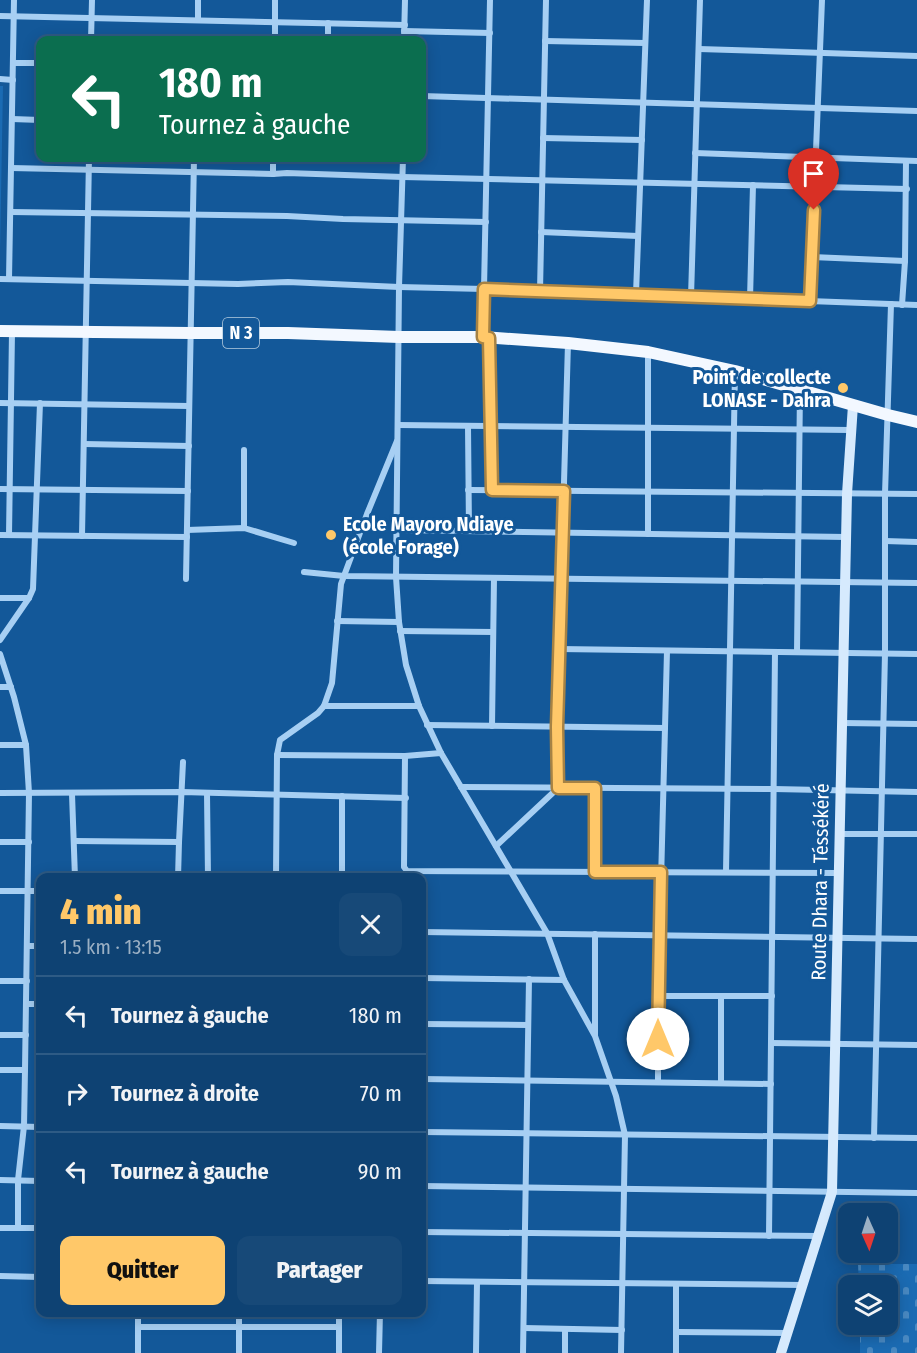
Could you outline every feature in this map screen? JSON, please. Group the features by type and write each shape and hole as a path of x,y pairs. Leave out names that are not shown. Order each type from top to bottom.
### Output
{"main road":[{"name":"N 3","path":"6,331 288,333 486,338 568,343 648,352 735,371 917,422"}],"street":[{"path":"9,279 14,0"},
{"path":"91,36 92,0"},
{"path":"198,0 198,20"},
{"path":"274,36 275,0"},
{"path":"404,36 405,0"},
{"path":"490,0 484,289 492,490"},
{"path":"540,291 546,0"},
{"path":"636,294 647,0"},
{"path":"691,297 700,0"},
{"path":"810,301 822,0"},
{"path":"0,16 328,23 490,33"},
{"path":"328,23 328,36"},
{"path":"545,41 645,43"},
{"path":"699,49 917,56"},
{"path":"13,63 36,63"},
{"path":"0,80 13,80"},
{"path":"426,96 917,111"},
{"path":"12,119 36,120"},
{"path":"543,138 642,140"},
{"path":"695,153 917,161"},
{"path":"902,305 906,161"},
{"path":"82,536 89,162"},
{"path":"186,579 194,162"},
{"path":"273,162 273,174"},
{"path":"403,162 400,220 396,577 400,631 406,665 419,706 441,753 547,933 564,980 595,1036 616,1096 625,1134 621,1353"},
{"path":"11,168 907,189"},
{"path":"750,299 753,185"},
{"path":"10,212 287,216 486,222"},
{"path":"541,232 638,236"},
{"path":"812,257 905,261"},
{"path":"0,279 238,284 288,282 917,305"},
{"path":"874,1138 885,653 885,494 891,304"},
{"path":"6,331 11,403 9,535"},
{"path":"496,846 558,788 557,727 568,343"},
{"path":"648,352 648,534"},
{"path":"726,872 735,371"},
{"path":"797,652 800,389"},
{"path":"0,403 189,406"},
{"path":"0,640 33,589 40,403"},
{"name":"Route Dhara - Téssékéré","path":"781,1353 832,1192 847,494 853,405"},
{"path":"398,425 850,430"},
{"path":"468,426 469,531"},
{"path":"276,873 277,755 280,740 318,713 324,706 332,683 341,584 398,438"},
{"path":"84,444 189,446"},
{"path":"244,450 244,528"},
{"path":"0,489 188,491"},
{"path":"468,490 917,494"},
{"path":"0,535 187,534 244,528 294,543"},
{"path":"397,530 846,537"},
{"path":"885,541 917,542"},
{"path":"304,572 344,576 396,577 917,583"},
{"path":"492,726 494,578"},
{"path":"0,598 29,598"},
{"path":"337,621 399,622"},
{"path":"400,631 493,632"},
{"path":"559,649 917,654"},
{"path":"657,1082 667,651"},
{"path":"769,1236 775,652"},
{"path":"0,654 26,745 29,793 26,1070 24,1126 18,1180 18,1228"},
{"path":"0,687 11,687"},
{"path":"324,706 419,706"},
{"path":"842,723 917,724"},
{"path":"428,725 665,728"},
{"path":"0,745 26,745"},
{"path":"277,755 405,756 441,753"},
{"path":"405,756 404,867 412,873"},
{"path":"178,873 183,762"},
{"path":"461,786 917,792"},
{"path":"595,788 595,872"},
{"path":"0,793 182,792 406,798"},
{"path":"207,793 208,873"},
{"path":"72,794 75,873"},
{"path":"342,796 342,873"},
{"path":"840,834 917,834"},
{"path":"74,841 179,842"},
{"path":"0,842 29,842"},
{"path":"426,874 839,873"},
{"path":"0,891 36,891"},
{"path":"426,932 917,939"},
{"path":"595,934 595,1036"},
{"path":"27,946 36,946"},
{"path":"0,975 3,981 27,981"},
{"path":"426,978 564,980"},
{"path":"524,1353 529,979"},
{"path":"658,996 772,996"},
{"path":"721,996 721,1083"},
{"path":"27,1004 36,1004"},
{"path":"426,1024 528,1025"},
{"path":"0,1035 26,1035"},
{"path":"771,1043 917,1045"},
{"path":"0,1070 26,1070"},
{"path":"426,1079 771,1084"},
{"path":"0,1126 36,1127"},
{"path":"426,1132 917,1138"},
{"path":"0,1180 36,1181"},
{"path":"426,1186 917,1193"},
{"path":"0,1228 36,1228"},
{"path":"426,1232 818,1236"},
{"path":"0,1276 36,1277"},
{"path":"426,1281 802,1285"},
{"path":"476,1353 477,1282"},
{"path":"676,1284 676,1353"},
{"path":"138,1317 138,1353"},
{"path":"239,1317 239,1353"},
{"path":"339,1317 339,1353"},
{"path":"379,1353 380,1317"},
{"path":"138,1327 339,1327"},
{"path":"524,1328 622,1330"},
{"path":"565,1329 565,1353"},
{"path":"676,1332 787,1334"}],"green space":[{"path":"0,86 3,86 0,251"},
{"path":"858,1264 917,1264 917,1353 860,1353 860,1335 898,1335 898,1275 859,1275"}],"place":[{"name":"Point de collecte LONASE - Dahra","path":"843,388"},
{"name":"Ecole Mayoro Ndiaye (école Forage)","path":"331,535"}],"route":[{"path":"658,1039 661,872 595,872 595,788 558,788 557,727 564,491 492,490 489,338 483,337 484,289 810,301 814,210"}]}
